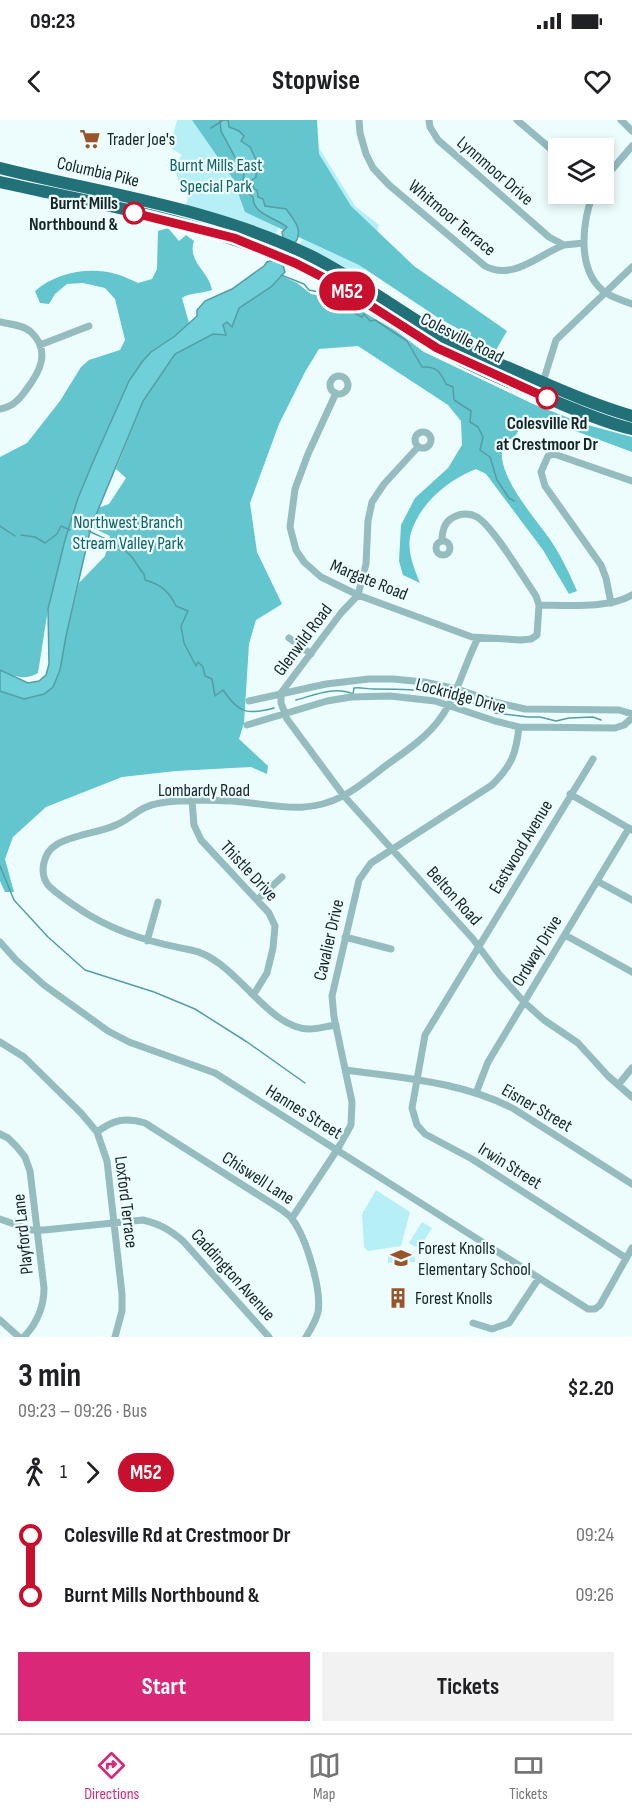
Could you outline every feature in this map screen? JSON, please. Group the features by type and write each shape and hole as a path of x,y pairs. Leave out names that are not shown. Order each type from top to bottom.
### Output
{"highway":[{"name":"Columbia Pike","path":"0,168 232,224 285,252"},
{"name":"Columbia Pike","path":"0,182 194,227 285,252"},
{"name":"Colesville Road","path":"285,252 437,348 541,389 632,416"},
{"name":"Colesville Road","path":"541,389 591,416 632,429"}],"street":[{"name":"Whitmoor Terrace","path":"359,120 366,154 373,168 389,185 485,266 493,270 508,272 564,245"},
{"name":"Lynnmoor Drive","path":"429,120 438,140 549,237 564,245"},
{"path":"517,120 548,146"},
{"path":"621,120 632,131"},
{"path":"614,167 632,146"},
{"path":"590,204 584,243 589,269 596,283 606,293 632,304"},
{"path":"564,245 584,243"},
{"path":"541,389 556,340 632,267"},
{"path":"0,322 25,328 31,332 40,345 43,357 37,376 19,400 0,409"},
{"path":"40,345 89,326"},
{"name":"Margate Road","path":"336,393 295,489 290,527 296,550 308,567 321,578 358,595 478,638 531,639 537,635 539,604"},
{"name":"Glenwild Road","path":"281,693 341,613 358,595 366,564 368,521 372,502 384,484 418,447"},
{"path":"611,603 601,565 545,486 540,472 548,456 554,454 632,481"},
{"path":"442,541 442,531 455,516 467,514 480,518 526,581 539,604 611,603 632,596"},
{"path":"289,638 311,654"},
{"name":"Lombardy Road","path":"336,1025 307,1029 291,1025 276,1016 210,956 197,951 147,941 108,926 86,913 49,885 44,875 45,857 56,844 116,826 146,805 162,802 234,801 305,808 327,804 344,796 416,742 439,720 457,689 478,638"},
{"name":"Lockridge Drive","path":"247,725 327,701 369,696 419,699 448,705 519,727 615,728 624,725 632,716 620,710 537,710 513,707 457,689 424,682 369,678 326,684 281,693 271,698 249,701"},
{"path":"281,693 283,713"},
{"name":"Belton Road","path":"283,713 344,796 478,946 524,1002 544,1020 578,1043 632,1097"},
{"name":"Cavalier Drive","path":"292,1218 348,1131 353,1112 332,996 359,880 372,863 492,785 506,771 513,758 519,727"},
{"name":"Eastwood Avenue","path":"416,1080 425,1035 593,759"},
{"path":"570,794 631,829"},
{"name":"Thistle Drive","path":"192,801 194,825 201,840 269,913 275,926 276,932 267,973 254,994"},
{"name":"Ordway Drive","path":"476,1093 488,1062 631,829"},
{"path":"257,900 282,877"},
{"path":"597,881 632,900"},
{"path":"147,941 158,902"},
{"path":"565,936 632,972"},
{"path":"345,937 391,949"},
{"name":"Hannes Street","path":"0,942 44,985 108,1031 129,1042 215,1073 588,1309 595,1309 600,1305 626,1258"},
{"name":"Loxford Terrace","path":"0,1042 24,1057 97,1132 108,1161 122,1294 122,1311 115,1337"},
{"path":"618,1085 632,1068"},
{"name":"Eisner Street","path":"346,1070 454,1087 494,1099 514,1109 632,1184"},
{"name":"Irwin Street","path":"416,1080 412,1108 415,1119 425,1134 472,1159 626,1258"},
{"name":"Chiswell Lane","path":"97,1132 108,1124 123,1119 145,1123 292,1218 315,1274 319,1294 318,1312 314,1325 306,1337"},
{"name":"Playford Lane","path":"0,1134 8,1138 25,1157 33,1187 44,1300 37,1319 24,1337"},
{"name":"Caddington Avenue","path":"0,1219 38,1230 143,1220 170,1229 269,1337"},
{"path":"626,1258 632,1248"},
{"path":"473,1323 492,1329 509,1323 539,1278"},
{"path":"0,1320 19,1337"}],"green space":[{"name":"Burnt Mills East Special Park","path":"177,120 316,120 311,135 355,206 379,225 361,278 298,247 302,239 279,228 275,236 185,208 188,198 176,172 182,155 172,149 175,146 171,143"},
{"path":"192,120 317,120 319,154 351,206 414,266 507,331 496,350 437,317 359,265 245,212 233,179"},
{"path":"168,228 179,241 186,235 194,241 193,255 207,277 212,290 182,298 189,323 175,336 151,352 129,381 78,498 48,609 38,673 23,677 9,674 0,670 0,457 27,443 60,401 81,367 89,360 120,350 125,340 115,299 105,288 83,283 67,284 55,294 49,304 40,303 35,291 52,280 84,271 106,272 138,283 152,279 157,269 158,231"},
{"name":"Northwest Branch Stream Valley Park","path":"282,276 297,283 311,294 343,300 396,331 424,352 533,404 584,424 632,437 632,452 546,420 526,417 516,435 504,444 502,456 508,479 557,550 577,591 569,594 543,550 486,474 476,469 446,486 428,502 421,512 411,533 409,546 420,583 403,575 399,561 401,525 415,498 448,468 462,445 461,421 448,405 358,346 319,349 279,424 250,503 257,552 282,604 256,620 249,644 244,723 239,739 268,766 267,774 251,767 176,771 122,777 46,807 13,837 5,859 14,892 5,892 0,881 0,691 24,699 44,694 60,670 79,583 105,556 110,536 91,527 98,508 109,504 126,478 116,469 143,401 162,371 175,354 213,334 227,322 232,326 239,308 271,287"},
{"path":"376,1190 410,1212 401,1246 368,1251 364,1247 362,1214"},
{"path":"422,1222 432,1228 419,1249 409,1243"},
{"path":"414,1252 415,1262 388,1263 388,1253"}],"shaded area":[{"path":"220,120 228,120 229,127 244,136 241,141 250,147 257,162 256,177 252,180 254,189 257,190 258,197 263,199 265,206 286,209 298,229 299,234 295,243 283,238 282,232 287,227 257,208 253,197 248,193 249,188 243,181 244,174 221,131"},
{"path":"273,260 283,265 285,272 271,287 239,308 232,327 227,322 223,325 226,335 213,334 175,354 143,401 91,527 60,670 53,687 44,694 24,699 0,691 0,670 28,683 39,681 46,675 49,664 48,609 65,540 78,498 129,381 151,352 175,336 197,316 197,310 205,301 232,289 267,262"}],"waterway":[{"path":"211,128 222,121"},
{"path":"281,275 304,284 309,290 319,292 324,298 362,317 364,314 370,321 375,320 407,341 422,367 437,370 446,384 453,387 454,400 471,411 470,422 478,427 483,437 480,450 490,457 497,480 509,498 514,501"},
{"path":"0,526 15,536"},
{"path":"21,535 35,537 45,543 57,534 61,526 70,530"},
{"path":"89,531 125,551 144,574 145,580 160,586 176,606 188,611 181,626 184,643 196,666 198,662 203,667 205,676 212,679 215,696 223,690 234,704 245,711 257,712 274,708"},
{"path":"296,700 332,691 353,694 354,688 410,690 446,695"},
{"path":"462,700 482,706 487,710 493,708 495,713 540,717 556,721 593,717 601,720"},
{"path":"0,866 14,900 48,937 85,970 154,992 195,1009 305,1083"}],"bus line":[{"name":"M52","path":"134,213 234,238 295,263 338,285 437,348 547,398"}],"place":[{"name":"Trader Joe's","path":"90,139"},
{"name":"Burnt Mills Northbound &","path":"134,213"},
{"name":"Colesville Rd at Crestmoor Dr","path":"547,398"},
{"name":"Forest Knolls Elementary School","path":"401,1258"},
{"name":"Forest Knolls","path":"398,1298"}]}
